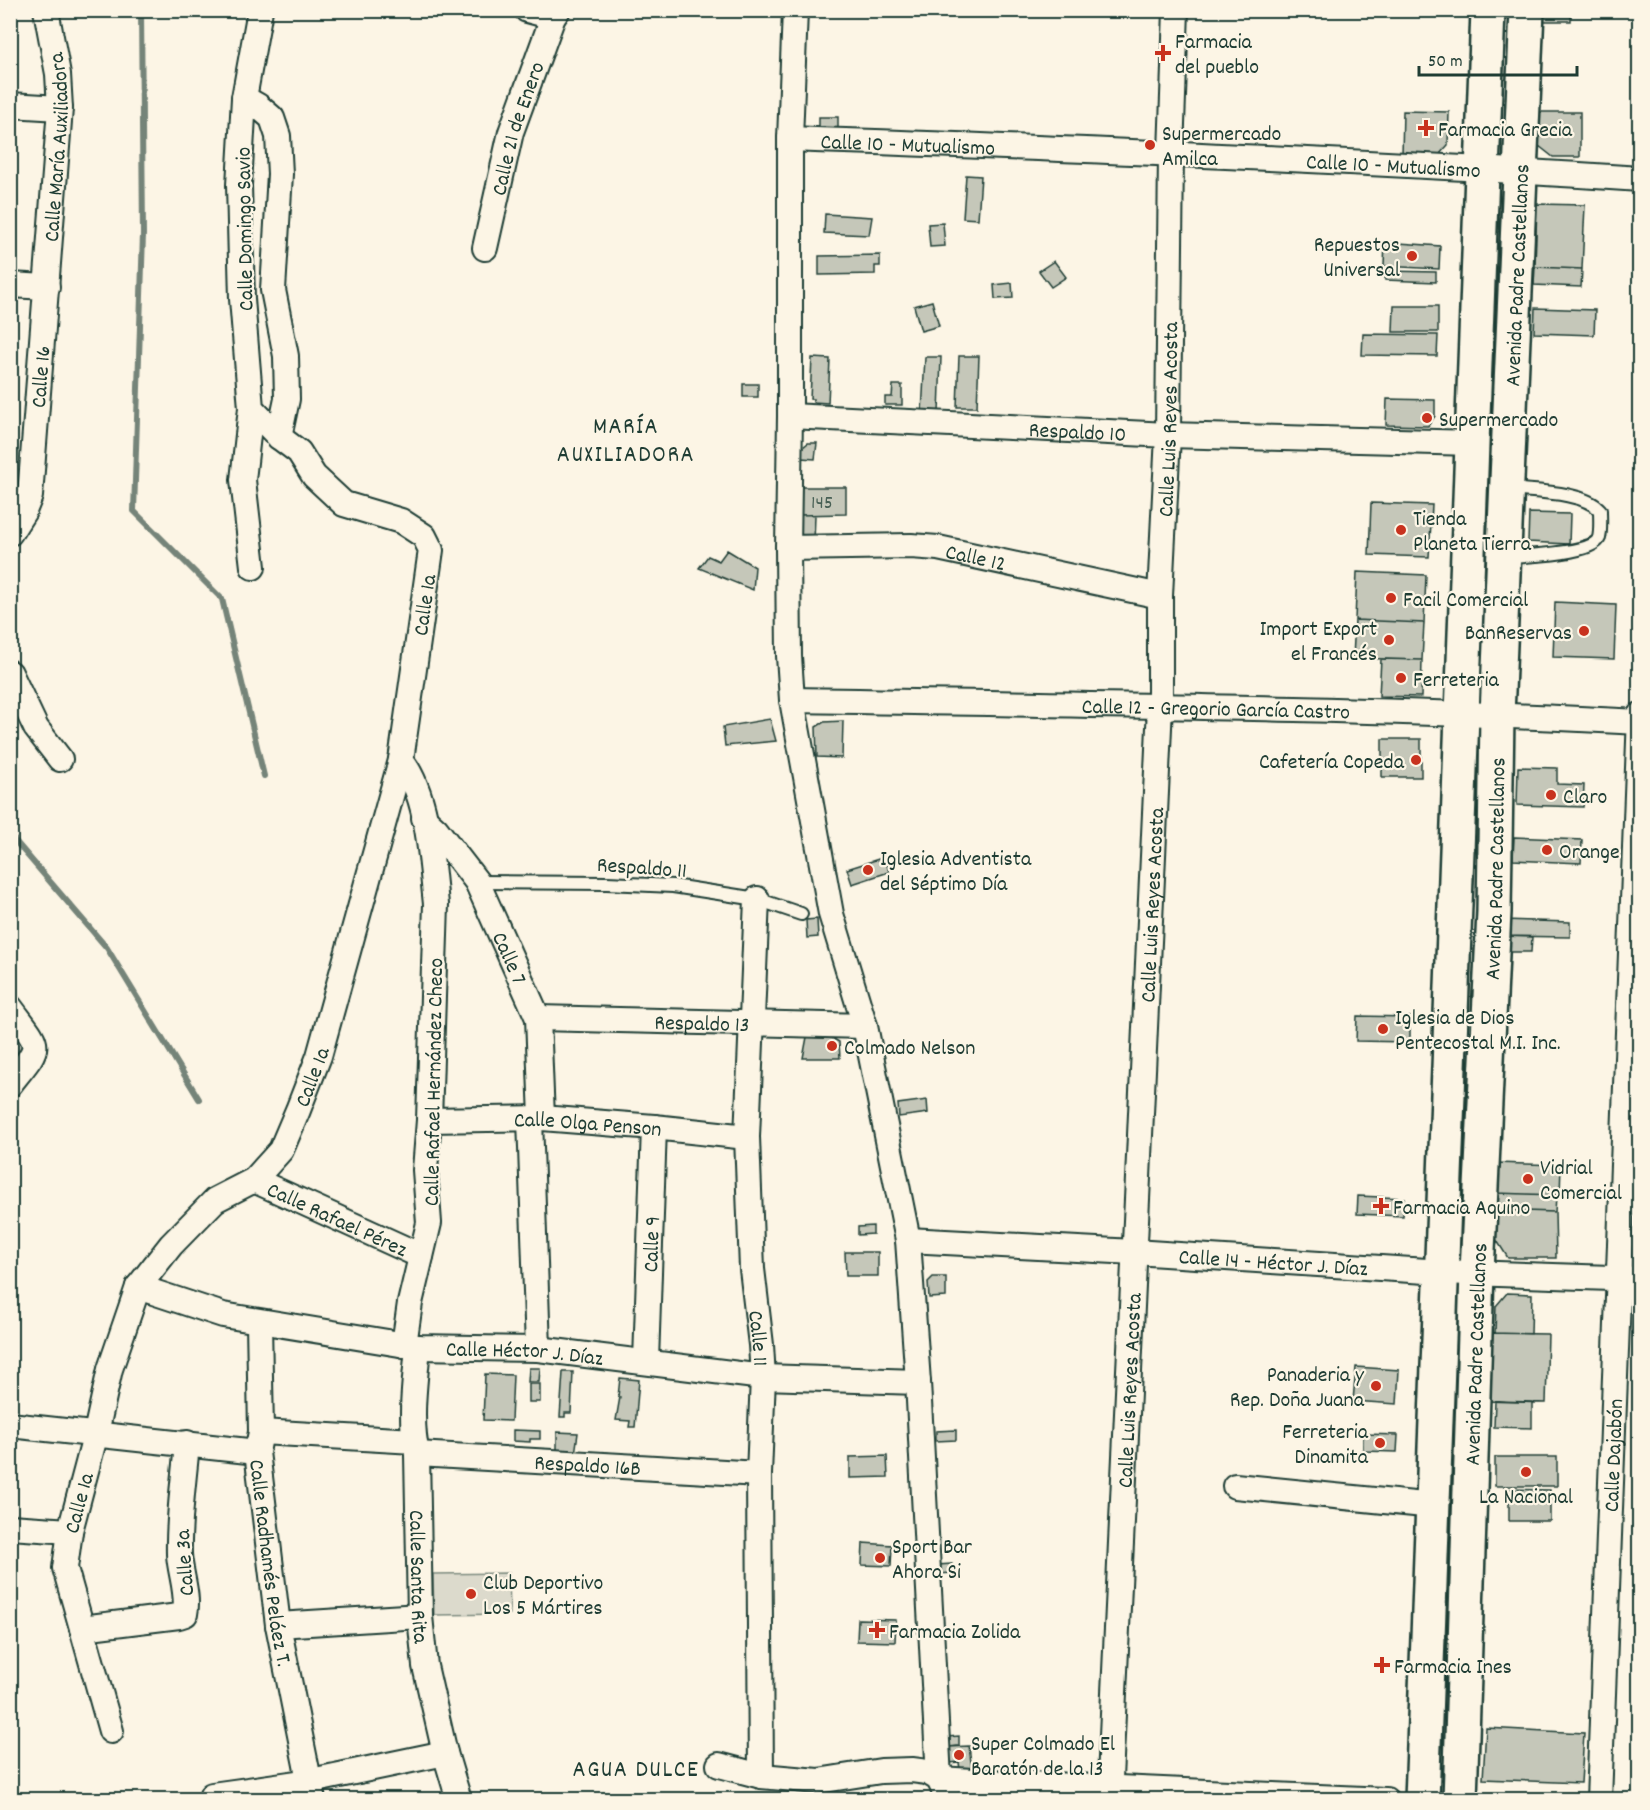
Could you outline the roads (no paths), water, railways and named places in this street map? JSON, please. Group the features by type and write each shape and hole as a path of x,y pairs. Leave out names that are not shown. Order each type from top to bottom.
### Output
{"main road":[{"name":"Avenida Padre Castellanos","path":"1422,1800 1488,10"},
{"name":"Avenida Padre Castellanos","path":"1460,1800 1477,1272 1494,912 1497,715 1527,10"}],"street":[{"name":"Calle María Auxiliadora","path":"46,10 58,74 60,108 47,287"},
{"name":"Calle Domingo Savio","path":"253,567 243,480 251,408 242,299 239,185 244,99 260,10"},
{"path":"527,10 555,14"},
{"path":"795,10 790,139 788,548 789,656 792,700 831,914 865,1026 908,1240 943,1789"},
{"name":"Calle Luis Reyes Acosta","path":"1109,1793 1160,706 1160,596 1168,435 1171,153 1176,10"},
{"name":"Calle 21 de Enero","path":"485,248 512,132 555,14"},
{"path":"244,99 258,106 272,118 278,136 280,174 273,290 286,356 287,399 279,437"},
{"path":"10,105 60,108"},
{"name":"Calle 10 - Mutualismo","path":"790,139 1171,153 1483,168 1640,179"},
{"path":"10,285 47,287"},
{"name":"Calle 16","path":"10,533 30,496 47,287"},
{"path":"251,408 279,437"},
{"name":"Respaldo 10","path":"790,416 1168,435 1473,443"},
{"name":"Calle 1a","path":"111,1731 65,1568 70,1531 110,1369 138,1287 171,1245 215,1200 254,1180 281,1150 319,1056 401,760 430,550 424,536 401,521 344,504 314,476 299,452 279,437"},
{"name":"Calle 12","path":"788,548 911,546 938,548 1160,596"},
{"path":"10,673 36,728 60,759"},
{"name":"Calle 12 - Gregorio García Castro","path":"792,700 1160,706 1497,715 1639,722"},
{"name":"Calle Dajabón","path":"1599,1800 1628,1278 1640,716"},
{"path":"401,760 412,776 424,818"},
{"name":"Calle 7","path":"424,818 436,829 477,882 538,1018 536,1118 538,1348"},
{"name":"Calle Rafael Hernández Checo","path":"411,1346 410,1303 429,1223 425,1170 429,1120 436,904 435,880 424,818"},
{"name":"Calle 11","path":"757,899 747,1137 752,1269 763,1377 759,1474 761,1776"},
{"path":"10,1007 34,1039 36,1047 34,1054 10,1084"},
{"name":"Respaldo 13","path":"538,1018 865,1026"},
{"name":"Calle Olga Penson","path":"429,1120 536,1118 747,1137"},
{"name":"Calle 9","path":"646,1361 654,1127"},
{"name":"Calle Rafael Pérez","path":"254,1180 421,1256"},
{"name":"Calle 14 - Héctor J. Díaz","path":"908,1240 1442,1272 1628,1278"},
{"name":"Calle Héctor J. Díaz","path":"138,1287 223,1315 411,1346 538,1348 763,1377 918,1382"},
{"name":"Calle Radhamés Peláez T.","path":"259,1322 259,1442 278,1625 312,1790"},
{"name":"Calle Santa Rita","path":"411,1346 420,1616 424,1666 459,1800"},
{"name":"Respaldo 16B","path":"10,1425 187,1443 259,1442 416,1447 759,1474"},
{"name":"Calle 3a","path":"82,1628 185,1614 186,1602 179,1561 179,1534 187,1443"},
{"path":"1235,1486 1434,1506"},
{"path":"10,1527 70,1531"},
{"path":"278,1625 420,1616"},
{"path":"212,1795 312,1790 445,1753"},
{"path":"719,1765 820,1790 881,1771 912,1770 927,1772 943,1789 1386,1800"}],"lane":[{"path":"1504,557 1574,551 1593,545 1599,539 1600,519 1600,510 1594,503 1580,497 1507,488"},
{"name":"Respaldo 11","path":"477,882 674,886 757,899 801,914"}],"waterway":[{"path":"141,10 143,234 134,511 222,599 264,776"},
{"path":"10,835 107,948 199,1099"}],"place":[{"name":"Farmacia del pueblo","path":"1163,53"},
{"name":"Farmacia Grecia","path":"1426,128"},
{"name":"Supermercado Amilca","path":"1150,145"},
{"name":"Repuestos Universal","path":"1412,256"},
{"name":"Supermercado","path":"1427,418"},
{"name":"Tienda Planeta Tierra","path":"1401,530"},
{"name":"Facil Comercial","path":"1391,598"},
{"name":"BanReservas","path":"1584,631"},
{"name":"Import Export el Francés","path":"1389,640"},
{"name":"Ferreteria","path":"1401,678"},
{"name":"Cafetería Copeda","path":"1416,760"},
{"name":"Claro","path":"1551,795"},
{"name":"Orange","path":"1547,850"},
{"name":"Iglesia Adventista del Séptimo Día","path":"868,870"},
{"name":"Iglesia de Dios Pentecostal M.I. Inc.","path":"1383,1029"},
{"name":"Colmado Nelson","path":"832,1046"},
{"name":"Vidrial Comercial","path":"1528,1179"},
{"name":"Farmacia Aquino","path":"1381,1206"},
{"name":"Panaderia y Rep. Doña Juana","path":"1376,1386"},
{"name":"Ferreteria Dinamita","path":"1380,1443"},
{"name":"La Nacional","path":"1526,1472"},
{"name":"Sport Bar Ahora Si","path":"880,1558"},
{"name":"Club Deportivo Los 5 Mártires","path":"471,1594"},
{"name":"Farmacia Zolida","path":"877,1630"},
{"name":"Farmacia Ines","path":"1382,1665"},
{"name":"Super Colmado El Baratón de la 13","path":"959,1755"}],"district":[{"name":"MARÍA AUXILIADORA","path":"626,439"},
{"name":"AGUA DULCE","path":"636,1768"}]}
